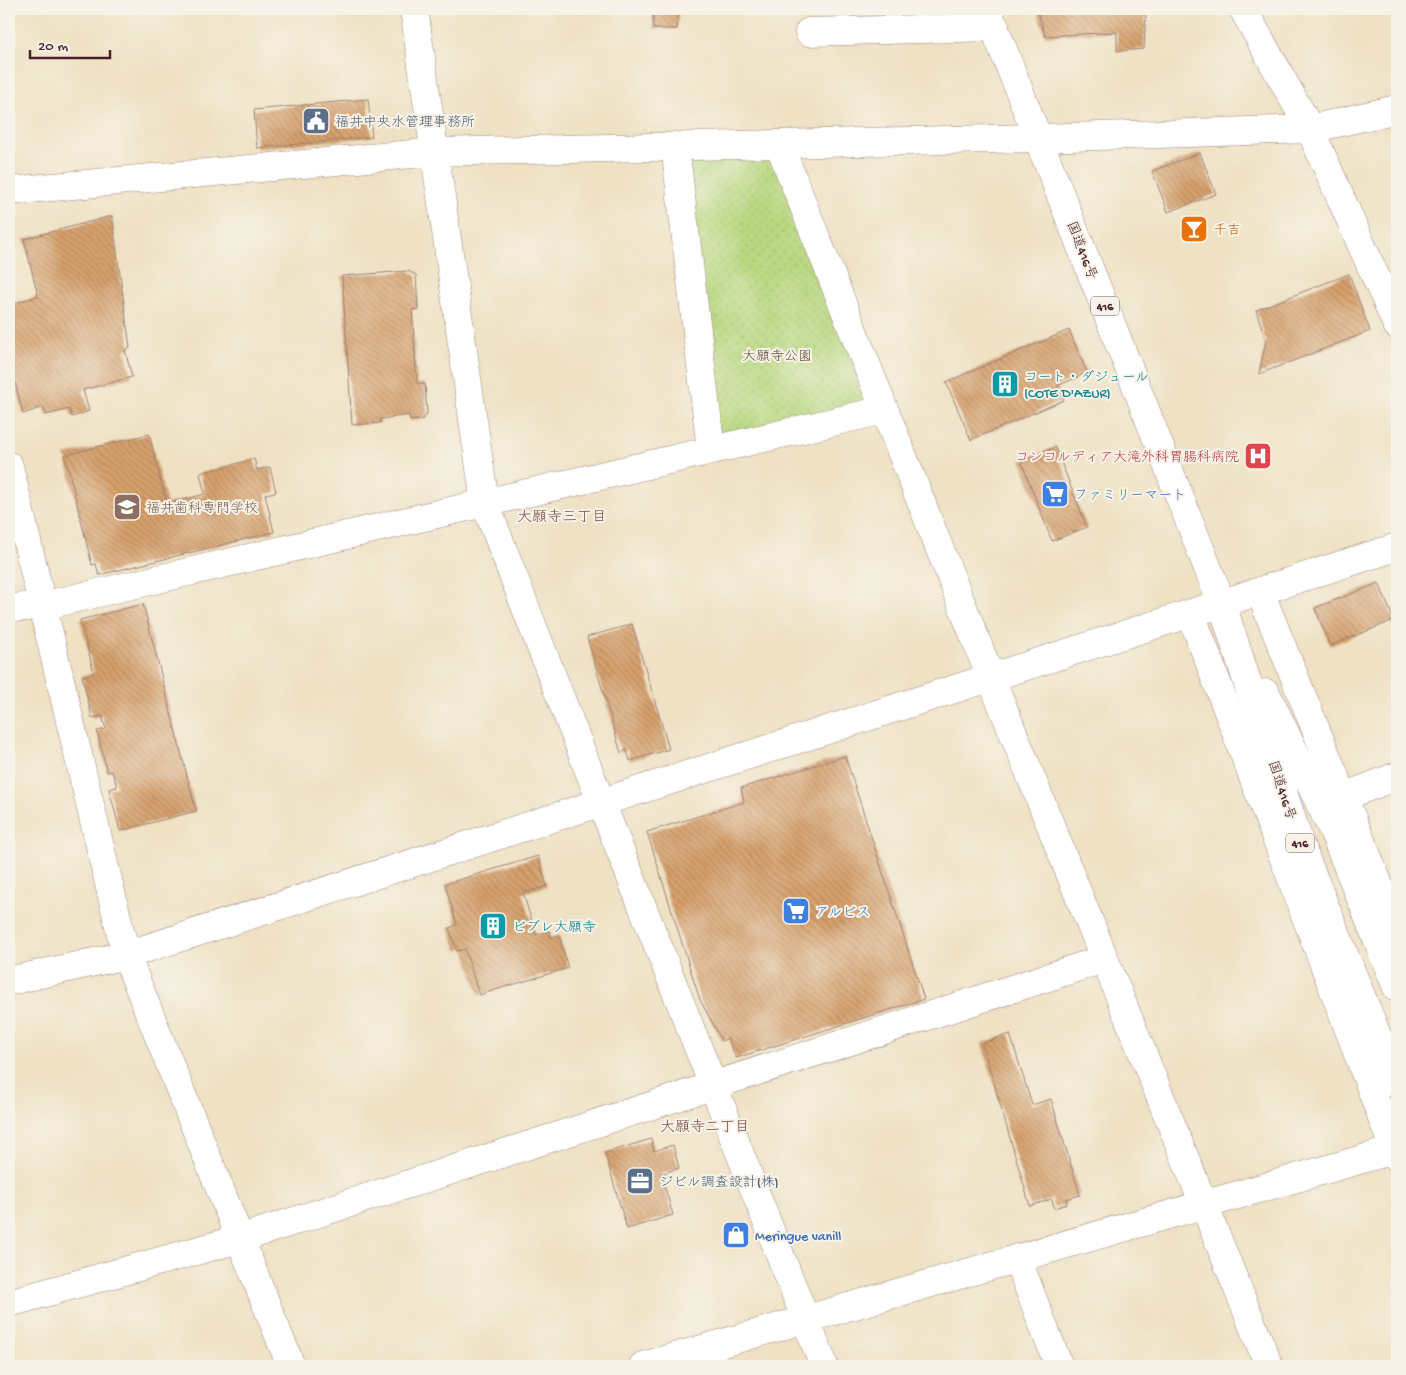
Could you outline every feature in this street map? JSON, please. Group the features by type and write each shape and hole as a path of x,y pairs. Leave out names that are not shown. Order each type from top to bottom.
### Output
{"main road":[{"path":"414,9 484,502 824,1366"},
{"path":"1243,9 1310,128 1397,325"},
{"path":"809,32 991,18"},
{"name":"国道416号","path":"991,18 1222,604 1302,847 1396,1080"},
{"path":"9,191 434,152 1039,138 1310,128 1397,110"},
{"path":"779,144 991,678 1269,1366"},
{"path":"675,146 711,450"},
{"path":"9,608 42,606 884,410"},
{"path":"9,466 126,955 291,1366"},
{"path":"9,981 126,955 1397,547"},
{"path":"1260,592 1397,929"},
{"name":"国道416号","path":"1222,604 1334,833 1397,988"},
{"path":"643,1366 1203,1205 1396,1153 1191,614"},
{"path":"1344,797 1397,776"},
{"path":"9,1303 239,1239 1104,958"},
{"path":"1017,1258 1059,1366"}],"green space":[{"name":"大願寺公園","path":"775,149 870,393 862,410 714,443 681,152"}],"building":[{"path":"653,9 679,9 677,29 653,29"},
{"path":"1037,9 1146,9 1144,49 1117,51 1117,32 1045,36"},
{"path":"368,99 372,137 257,148 254,110"},
{"path":"1200,153 1216,194 1168,212 1152,171"},
{"path":"112,216 130,348 125,350 132,377 83,390 89,411 72,417 69,409 46,415 43,407 23,414 9,358 9,305 38,296 24,239"},
{"path":"408,271 416,275 418,309 412,310 417,383 425,384 427,414 423,419 410,421 409,415 381,419 380,423 352,425 342,276"},
{"path":"1349,274 1370,331 1259,374 1266,341 1256,310"},
{"name":"コート・ダジュール (COTE D'AZUR)","path":"1069,330 1087,373 1057,386 1064,400 971,440 946,382"},
{"path":"149,434 167,504 205,494 200,473 254,459 257,470 270,467 276,492 265,494 274,532 99,575 96,564 92,565 65,455"},
{"path":"1055,447 1087,527 1052,541 1021,461"},
{"path":"1379,583 1394,620 1330,646 1315,608"},
{"path":"143,604 196,811 120,831 109,789 117,787 112,771 107,772 97,731 106,729 102,716 92,718 82,676 94,673 80,620"},
{"path":"632,624 669,749 630,761 627,750 621,753 587,637"},
{"path":"845,756 924,999 736,1058 728,1038 722,1041 700,1000 647,832 744,802 741,788"},
{"name":"ビブレ大願寺","path":"538,856 547,886 523,893 536,935 549,931 551,938 559,935 568,968 479,995 465,949 457,951 449,928 457,925 445,884"},
{"path":"1010,1034 1032,1105 1051,1099 1080,1195 1066,1199 1067,1204 1054,1208 1052,1199 1030,1206 982,1043"},
{"path":"651,1139 654,1151 673,1145 679,1168 661,1174 673,1215 627,1229 605,1153"}],"place":[{"name":"福井中央水管理事務所","path":"316,121"},
{"name":"千吉","path":"1194,229"},
{"name":"コート・ダジュール (COTE D'AZUR)","path":"1005,384"},
{"name":"コンコルディア大滝外科胃腸科病院","path":"1258,456"},
{"name":"ファミリーマート","path":"1055,494"},
{"name":"福井歯科専門学校","path":"127,507"},
{"name":"アルビス","path":"796,911"},
{"name":"ビブレ大願寺","path":"493,926"},
{"name":"ジビル調査設計(株)","path":"640,1181"},
{"name":"Meringue vanill","path":"736,1235"}],"district":[{"name":"大願寺三丁目","path":"562,516"},
{"name":"大願寺二丁目","path":"705,1126"}]}
